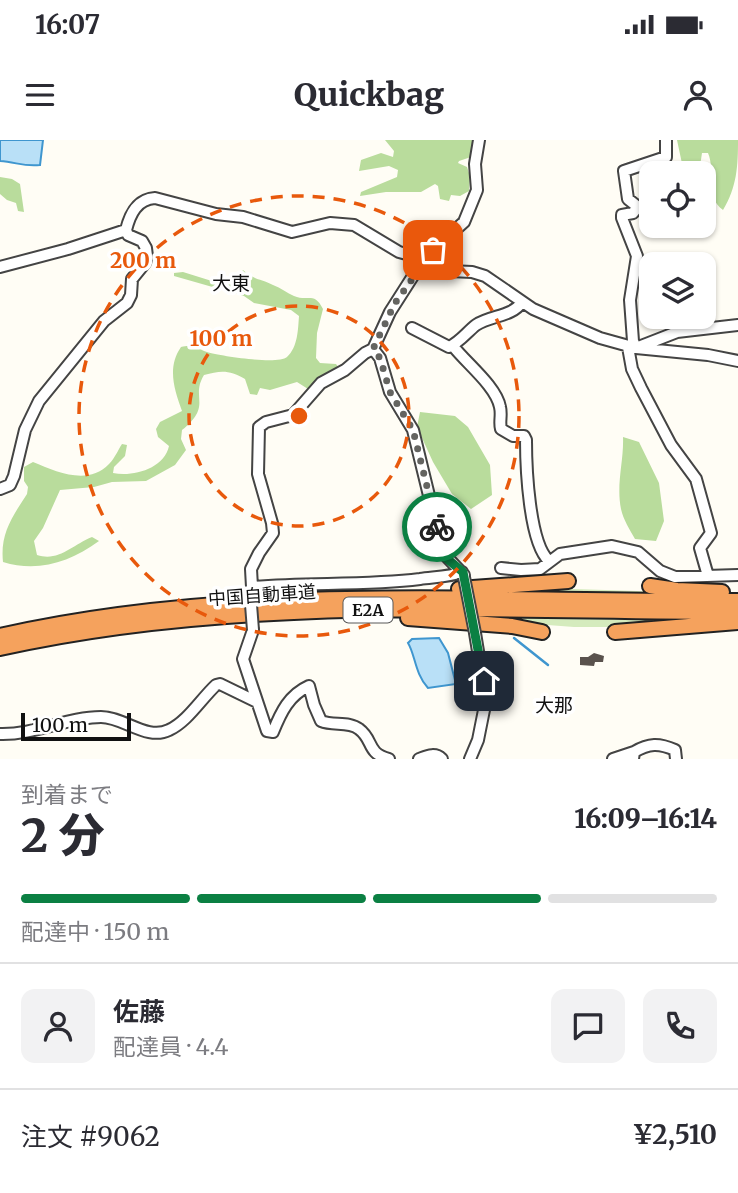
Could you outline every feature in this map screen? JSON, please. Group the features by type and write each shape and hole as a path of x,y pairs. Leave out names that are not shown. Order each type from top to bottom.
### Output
{"highway":[{"path":"350,598 568,581"},
{"path":"650,586 677,590 738,592"},
{"name":"中国自動車道","path":"0,636 174,609 350,598 738,601"},
{"name":"中国自動車道","path":"0,648 161,622 309,611 404,609 738,612"},
{"path":"309,611 335,617 468,622 542,632"},
{"path":"615,632 738,622"}],"street":[{"path":"389,759 378,756 371,750 360,729 352,725 321,721 309,686 300,690 288,702 273,732 267,731 243,659 253,630 251,569 273,533 258,474 259,427 293,415 321,383 353,365 373,349 390,312 425,258 458,230 475,198 479,140"},
{"path":"666,140 666,157 624,171 628,199 638,207 633,213 622,215 637,256 630,300 632,369 671,445 696,479 710,527 709,538 702,543 700,553 708,576"},
{"path":"0,489 10,485 14,476 25,430 39,401 104,321 127,303 131,295 132,279 145,263 147,256 142,242 128,235 126,230 135,207 147,199 155,198 216,214 243,217 292,232 330,223 354,225 388,247 425,258 450,271 477,272 511,292 522,302 600,338 632,348 738,360"},
{"path":"0,267 126,230"},
{"path":"412,328 444,346 453,346 475,326 514,311 522,302"},
{"path":"632,348 677,332 738,325"},
{"path":"453,346 498,401 501,429 505,434 520,435 526,440 531,516 540,550 549,561"},
{"path":"373,349 380,358 390,392 413,430 443,553 463,574 486,700 478,740 470,759"},
{"path":"501,568 530,571 540,569 561,554 612,546 638,552 667,575 738,575"},
{"path":"251,590 284,583 317,585 385,582 463,574"},
{"path":"0,734 17,735 101,717 119,719 139,729 157,733 170,730 219,684 257,702"},
{"path":"613,759 633,756 644,747 660,744 675,750 676,759"},
{"path":"419,759 431,755 442,759"}],"green space":[{"path":"385,140 472,140 474,147 471,157 458,163 467,167 470,176 469,191 460,196 451,195 449,201 440,199 438,186 435,184 421,192 386,192 360,196 361,192 397,177 398,170 389,166 359,171 361,160 381,153 393,157 394,151"},
{"path":"677,140 738,140 736,176 723,210 716,202 716,161 710,161 708,153 702,153 701,161 681,161"},
{"path":"0,177 20,184 24,212 18,211 16,203 0,194"},
{"path":"243,270 294,296 317,300 323,309 317,333 316,358 320,363 336,364 339,368 308,389 297,382 270,390 260,388 257,395 250,394 245,379 230,372 204,375 200,383 197,414 182,430 181,439 186,450 175,465 146,481 112,482 94,487 60,490 43,528 34,541 37,555 45,557 59,554 92,537 99,541 77,555 41,566 3,562 5,534 27,494 24,467 33,462 72,475 92,474 109,464 122,444 127,445 125,456 114,467 113,473 129,474 147,470 166,454 169,446 158,437 156,429 160,422 182,411 174,386 173,370 181,347 192,346 214,354 261,360 282,359 291,353 297,338 299,316 291,310 254,303 244,296 174,276 174,273 183,272 215,282 239,284 243,282 240,274"},
{"path":"420,412 455,416 468,427 490,465 492,495 471,509 452,494 417,427"},
{"path":"623,437 639,442 659,483 664,521 656,541 635,539 622,513 619,491"},
{"path":"543,588 699,593 501,591"},
{"path":"412,615 714,618 617,627 574,627"}],"water":[{"path":"0,140 43,140 40,165 0,161"},
{"path":"439,638 448,653 456,684 428,688 420,677 408,643 412,639"}],"building":[{"path":"594,653 604,656 603,662 595,662 594,666 580,665 580,657 588,657"}],"waterway":[{"path":"514,638 548,665"}],"way so far":[{"path":"433,250 395,303 373,349 380,358 386,384 413,430 437,527"}],"district":[{"name":"大東","path":"231,283"},
{"name":"大那","path":"554,705"}],"route":[{"path":"437,527 443,553 449,562 463,572 484,681"}]}
